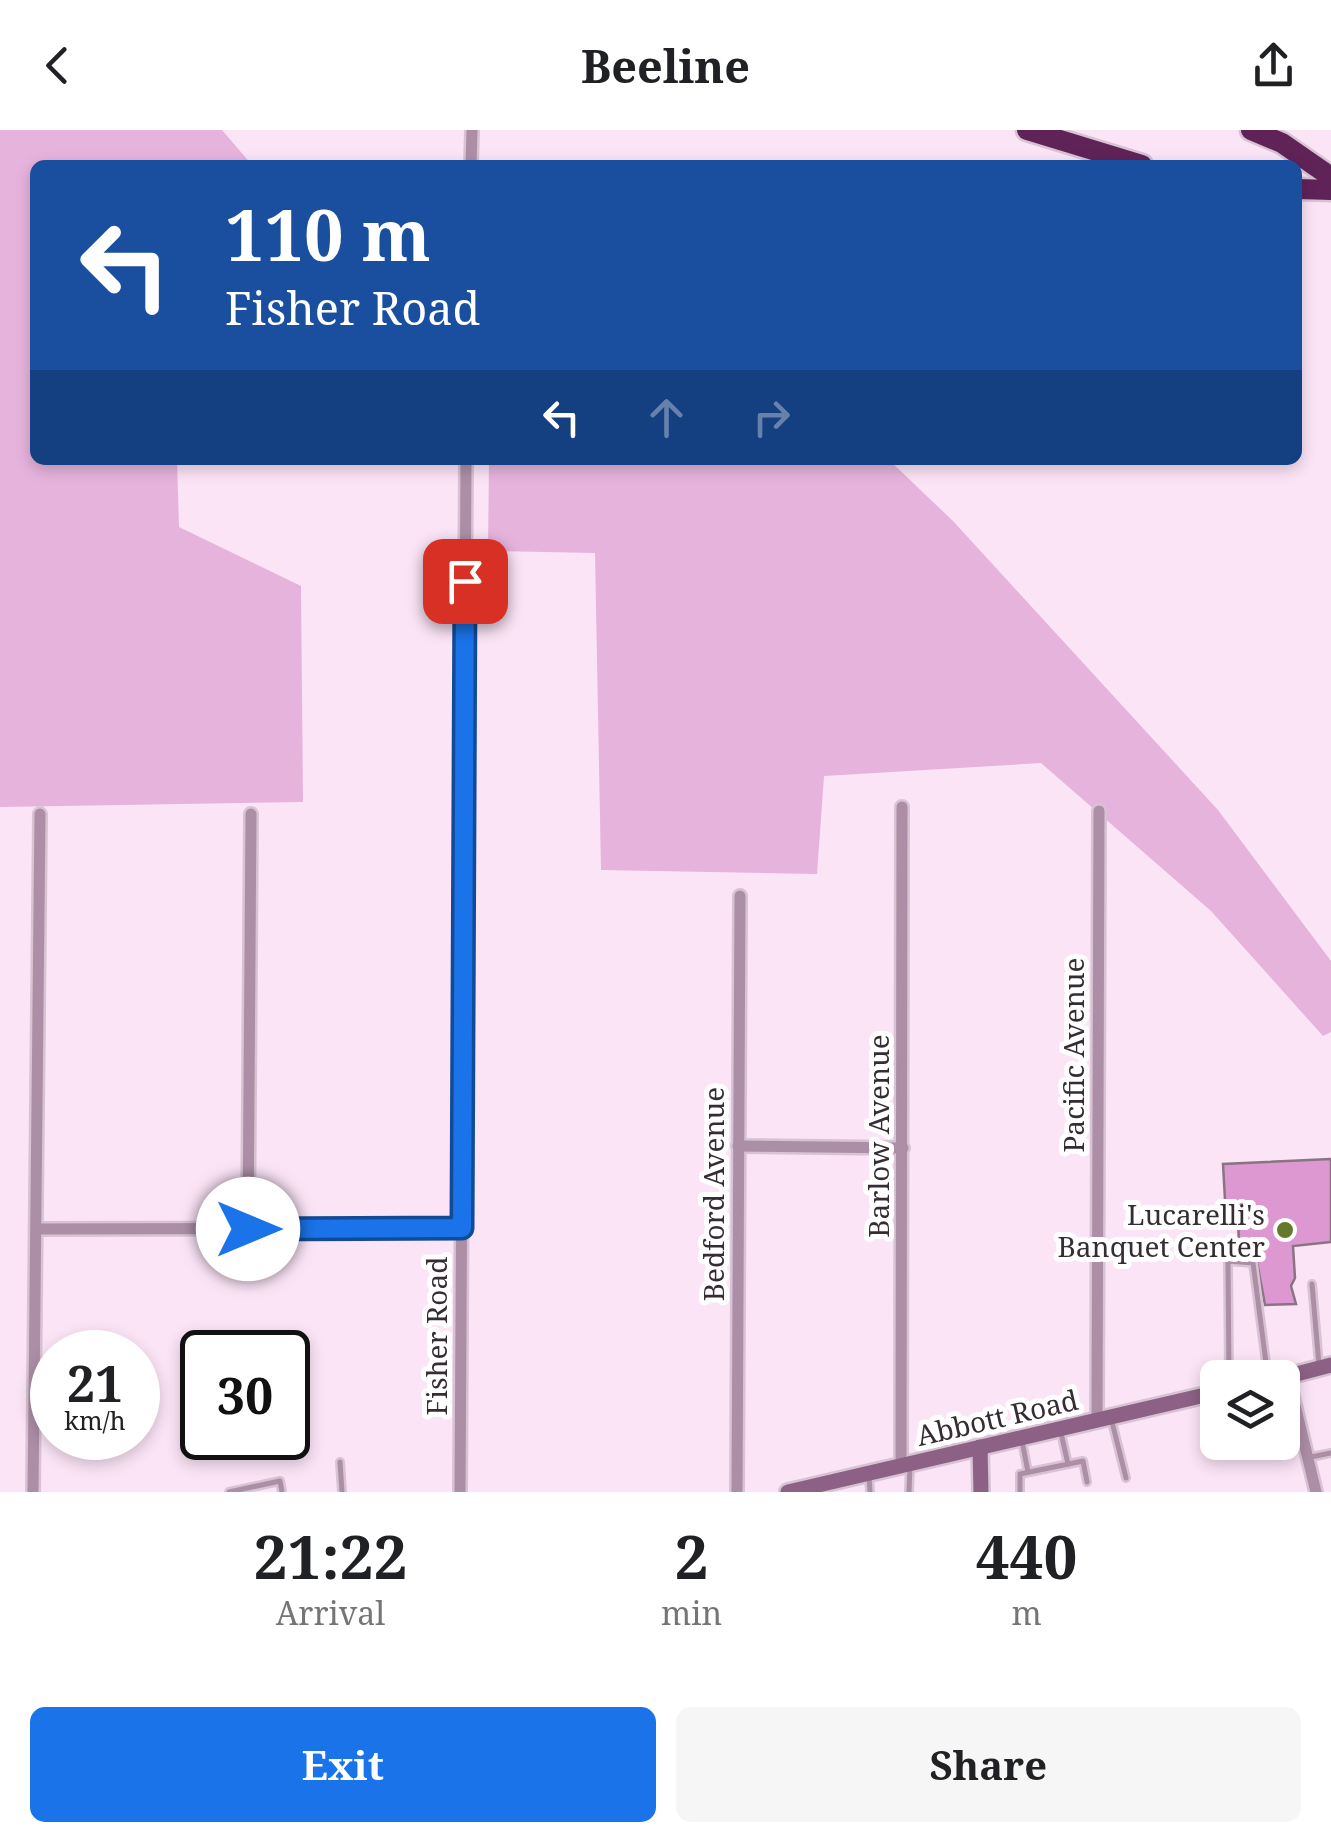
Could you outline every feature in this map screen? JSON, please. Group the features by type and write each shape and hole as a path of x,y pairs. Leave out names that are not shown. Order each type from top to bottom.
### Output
{"highway":[{"path":"1026,130 1125,160"},
{"path":"1251,130 1282,143 1331,177"},
{"path":"1302,189 1331,190"}],"street":[{"path":"471,160 472,130"},
{"name":"Fisher Road","path":"460,1492 466,465"},
{"name":"Barlow Avenue","path":"902,808 905,1464"},
{"name":"Pacific Avenue","path":"1099,810 1104,1418"},
{"path":"34,1492 40,814"},
{"path":"248,1229 251,814"},
{"name":"Bedford Avenue","path":"737,1492 740,896"},
{"path":"738,1146 904,1148"},
{"path":"37,1228 462,1228"},
{"path":"1300,1373 1326,1367"},
{"name":"Abbott Road","path":"788,1492 1200,1396"},
{"path":"1300,1431 1316,1492"},
{"path":"980,1447 981,1492"}],"lane":[{"path":"1229,1360 1228,1261 1253,1263 1266,1360"},
{"path":"1312,1284 1326,1367"},
{"path":"1104,1418 1126,1478"},
{"path":"1060,1429 1068,1464"},
{"path":"1022,1438 1028,1472"},
{"path":"1308,1458 1331,1453"},
{"path":"1020,1492 1020,1474 1083,1461 1087,1482"},
{"path":"340,1462 342,1492"},
{"path":"905,1464 908,1492"},
{"path":"869,1473 870,1492"},
{"path":"229,1492 280,1482 282,1492"}],"shaded area":[{"path":"0,130 222,130 248,160 30,160 30,465 177,465 179,527 301,586 303,802 0,807"},
{"path":"489,465 894,465 953,521 1218,810 1331,961 1331,1032 1323,1036 1211,911 1041,763 824,776 817,874 601,870 595,553 488,551"}],"building":[{"name":"Lucarelli's Banquet Center","path":"1331,1159 1331,1242 1293,1246 1295,1278 1291,1286 1296,1304 1265,1305 1254,1246 1239,1247 1238,1217 1226,1218 1223,1164"}],"place":[{"name":"Lucarelli's Banquet Center","path":"1285,1230"}],"route":[{"path":"248,1229 462,1228 465,581"}]}
